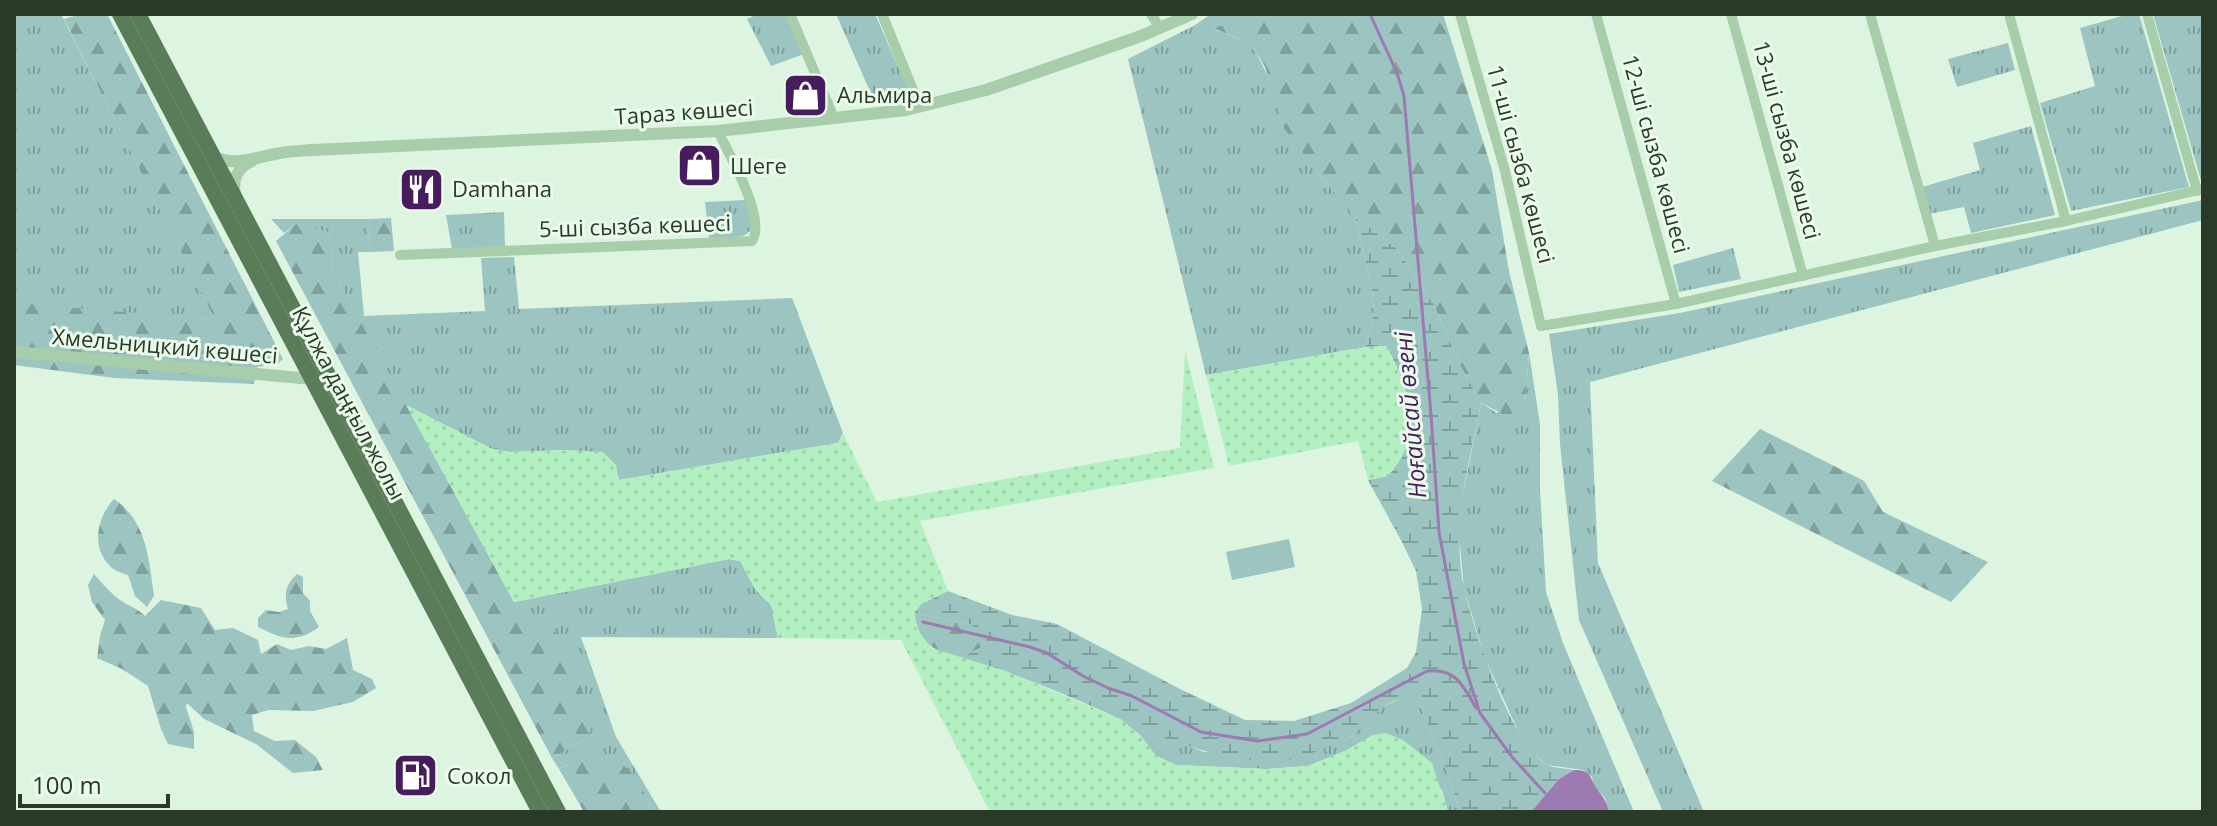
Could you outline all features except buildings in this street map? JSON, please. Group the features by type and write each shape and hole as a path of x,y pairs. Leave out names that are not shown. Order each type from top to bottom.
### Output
{"main road":[{"name":"Құлжа даңғыл жолы","path":"120,14 540,812"},
{"name":"Құлжа даңғыл жолы","path":"138,14 558,812"}],"street":[{"path":"790,14 834,118"},
{"path":"882,14 920,107"},
{"path":"1151,14 1160,28"},
{"name":"Тараз көшесі","path":"213,156 232,162 313,150 718,131 920,107 986,90 1192,14"},
{"name":"11-ші сызба көшесі","path":"1460,14 1505,171 1541,326 1676,304"},
{"name":"12-ші сызба көшесі","path":"1596,14 1676,304"},
{"name":"13-ші сызба көшесі","path":"1731,14 1803,276"},
{"path":"1870,14 1935,246"},
{"path":"2009,14 2066,221"},
{"path":"1676,304 2200,190 2147,14"},
{"name":"5-ші сызба көшесі","path":"400,255 750,242 756,233 754,212 718,131"},
{"path":"238,204 233,187 238,171 258,158"},
{"name":"Хмельницкий көшесі","path":"14,352 312,379"}],"green space":[{"path":"14,14 61,14 214,315 209,319 14,305"},
{"path":"82,14 107,14 283,359 277,364 257,367 254,384 114,378 14,365 14,303 209,319 213,315 64,19"},
{"path":"758,14 787,14 804,54 771,66 747,19"},
{"path":"836,14 875,14 913,101 876,105"},
{"path":"1211,14 1271,14 1214,29 1242,40 1255,51 1318,173 1355,216 1372,289 1374,312 1366,347 1206,375 1128,59"},
{"path":"1271,14 1443,14 1492,170 1509,271 1529,353 1525,403 1521,414 1509,417 1481,403 1460,365 1433,303 1397,249 1355,216 1284,128 1265,67 1255,51 1242,40 1213,28"},
{"path":"2139,14 2189,187 2071,211 2040,103 2095,86 2080,28"},
{"path":"2153,14 2203,14 2202,184"},
{"path":"2008,43 2015,70 1957,87 1948,59"},
{"path":"2031,126 2055,215 1971,233 1964,207 1929,214 1922,187 1980,170 1973,143"},
{"path":"745,200 750,214 750,230 740,237 709,238 705,202"},
{"path":"2203,200 2203,220 1590,382 1598,563 1704,812 1663,812 1579,620 1560,444 1558,394 1549,334 1680,313"},
{"path":"504,212 505,246 452,249 446,215"},
{"path":"1355,216 1397,249 1433,303 1460,365 1481,403 1461,514 1460,553 1465,592 1485,657 1519,732 1544,763 1574,770 1559,779 1531,812 1459,812 1450,779 1419,703 1409,699 1390,703 1349,737 1304,756 1273,761 1232,757 1166,738 1037,683 961,658 989,643 972,625 914,613 921,604 948,591 1012,615 1057,624 1245,720 1294,721 1351,703 1407,668 1416,652 1422,609 1416,571 1368,480 1388,476 1387,346 1366,347 1374,312 1372,289"},
{"path":"391,218 394,251 370,252 369,219"},
{"path":"271,219 369,219 370,252 358,252 364,316 485,311 481,258 514,257 519,309 792,298 843,433 838,443 619,480 570,450 510,452 492,449 406,405 333,271 329,233 296,224 284,233"},
{"path":"296,224 329,232 333,271 514,602 550,626 568,647 587,706 591,730 586,739 552,758 276,241"},
{"path":"1733,248 1741,279 1679,292 1673,265"},
{"path":"1529,353 1540,424 1546,592 1563,643 1634,812 1609,812 1605,798 1594,786 1592,777 1583,770 1547,765 1532,753 1518,731 1485,658 1464,589 1459,534 1461,504 1481,403 1497,413 1525,403"},
{"path":"1760,429 1864,481 1883,512 1988,562 1951,602 1712,481"},
{"path":"114,499 133,518 144,542 154,596 147,607 135,596 128,575 112,568 100,550 100,523"},
{"path":"1289,539 1295,567 1232,580 1226,552"},
{"path":"729,559 740,561 755,589 771,605 778,638 581,637 616,737 661,812 653,812 637,782 617,764 605,759 591,759 559,769 552,758 586,739 514,602"},
{"path":"94,574 115,596 145,616 161,600 201,608 215,630 233,628 258,640 261,654 277,644 291,650 309,646 326,649 347,638 353,670 372,679 376,688 353,702 313,711 268,710 252,715 254,731 275,741 295,740 316,757 323,770 293,773 256,744 204,719 187,703 194,732 194,749 168,744 148,686 97,658 105,620 92,602 88,585"},
{"path":"297,574 303,577 303,593 310,601 310,611 319,627 303,636 288,638 258,627 258,618 266,610 279,612 288,609 286,590"},
{"path":"914,613 972,625 990,643 961,658 935,649 924,639"},
{"path":"1401,698 1411,698 1419,703 1450,779 1459,812 1448,812 1442,790 1373,735 1308,766 1267,769 1176,765 1156,756 1140,735 1120,719 1204,752 1350,737 1383,707"},
{"path":"596,757 626,768 640,785 653,812 584,812 559,769 581,759"}],"sand":[{"path":"1387,346 1402,380 1410,412 1407,444 1388,476 1368,480 1358,441 1229,466 1206,375"},
{"path":"1185,350 1214,468 920,521 948,591 921,604 915,613 916,627 931,648 1006,671 1120,719 1140,735 1156,756 1176,765 1267,769 1308,766 1373,735 1386,733 1403,740 1432,763 1448,812 990,812 901,640 778,638 771,605 755,589 740,561 729,559 514,602 406,405 492,449 510,452 603,452 616,465 619,480 838,443 843,433 877,502 1180,448"}],"shaded area":[{"path":"1574,770 1589,775 1609,812 1531,812 1559,779"}],"waterway":[{"name":"Ноғайсай өзені","path":"1370,14 1404,96 1439,532 1464,664 1480,713 1512,757 1545,793"},
{"path":"923,622 1047,653 1083,676 1132,696 1201,732 1257,741 1307,734 1427,671 1452,675 1476,708"}],"place":[{"name":"Альмира","path":"806,95"},
{"name":"Шеге","path":"699,166"},
{"name":"Damhana","path":"421,189"},
{"name":"Сокол","path":"416,776"}]}
